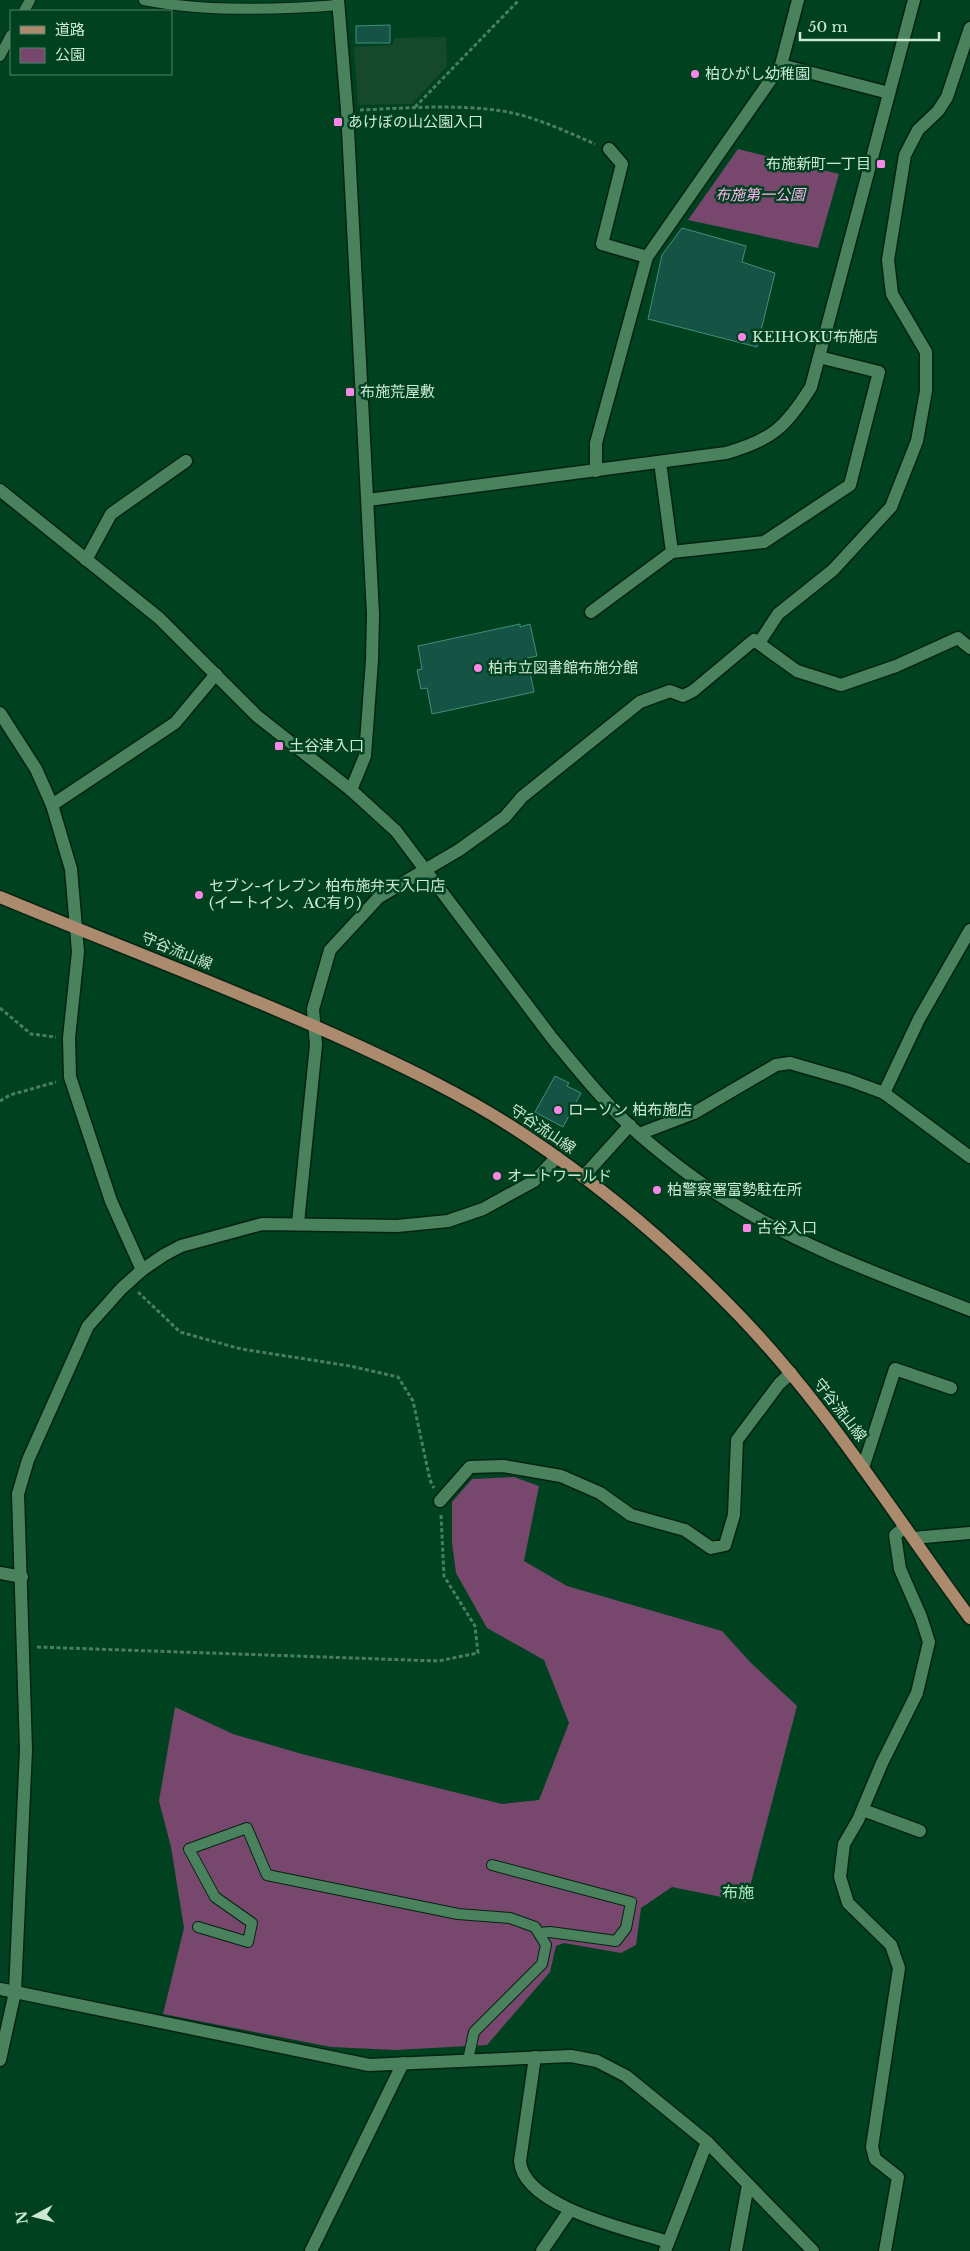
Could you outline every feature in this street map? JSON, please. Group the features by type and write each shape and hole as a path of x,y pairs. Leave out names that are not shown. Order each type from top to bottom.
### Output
{"main road":[{"name":"守谷流山線","path":"0,896 76,929 315,1026 477,1106 557,1157 611,1198 708,1285 739,1315 791,1373 863,1468 970,1618"}],"street":[{"path":"596,471 596,443 647,257 781,65 798,0"},
{"path":"368,500 726,453 754,445 778,430 797,410 811,387 914,0"},
{"path":"338,3 347,110 373,614 372,660 365,756 352,790"},
{"path":"759,643 778,614 833,570 891,506 917,440 926,391 926,352 892,294 888,260 905,155 918,130 938,111 947,97 970,28"},
{"path":"781,65 889,93"},
{"path":"609,149 622,164 602,244 647,257"},
{"path":"591,612 672,552 764,542 850,485 879,372 819,357"},
{"path":"86,560 111,514 186,461"},
{"path":"660,462 672,552"},
{"path":"0,490 159,618 257,716 352,790 396,831 552,1038 639,1134 732,1204 854,1264 970,1310"},
{"path":"298,1223 316,1045 312,1009 330,950 380,897 426,870 505,817 522,797 640,702 670,691 683,696 693,691 754,640 797,671 841,685 896,666 958,638 970,648"},
{"path":"52,805 175,723 216,674"},
{"path":"0,713 36,769 52,805 71,869 78,952 69,1038 70,1077 111,1201 142,1270"},
{"path":"884,1093 918,1019 970,930"},
{"path":"639,1134 694,1113 776,1065 790,1063 849,1080 884,1093 970,1157"},
{"path":"583,1177 630,1125"},
{"path":"0,2060 15,1992 26,1750 18,1494 28,1460 88,1326 142,1270 181,1246 262,1224 298,1223 397,1226 448,1221 483,1209 534,1182 557,1157"},
{"path":"863,1468 895,1369 951,1388"},
{"path":"440,1501 470,1467 503,1466 561,1476 600,1492 631,1514 685,1530 711,1548 725,1545 734,1515 738,1440 779,1384 791,1373"},
{"path":"885,2251 898,2177 875,2158 872,2147 899,1968 891,1945 848,1903 840,1877 844,1844 863,1810 898,1730 918,1693 929,1642 921,1617 900,1569 895,1535 905,1527"},
{"path":"913,1538 970,1532"},
{"path":"0,1573 22,1577"},
{"path":"863,1810 920,1831"},
{"path":"0,1989 369,2065 571,2056 597,2061 626,2076 707,2142 813,2251"},
{"path":"535,2057 520,2162 521,2171 527,2181 538,2192 570,2210 666,2246 707,2142"},
{"path":"311,2251 403,2063"},
{"path":"736,2251 748,2184"},
{"path":"542,2251 570,2210"}],"lane":[{"path":"144,0 191,6 280,10 338,3"},
{"path":"0,56 10,37"},
{"path":"198,1927 248,1942 252,1922 215,1897 189,1849 247,1828 268,1875 458,1914 510,1918 535,1927 546,1945 542,1964 474,2032 468,2060"},
{"path":"492,1865 631,1902 626,1928 616,1940 550,1932 539,1934"}],"path":[{"path":"415,108 519,0"},
{"path":"347,110 415,108 503,111 562,129 609,149"},
{"path":"0,1008 31,1034 69,1038"},
{"path":"0,1101 10,1095 70,1077"},
{"path":"24,1647 438,1661 478,1653 476,1626 444,1576 440,1501 430,1480 413,1401 398,1377 350,1366 241,1349 180,1332 129,1283"}],"shaded area":[{"path":"446,37 447,66 412,104 358,105 354,47 393,45 394,38"}],"green space":[{"name":"布施第一公園","path":"738,149 839,174 818,248 688,220"},
{"path":"514,1477 539,1486 524,1561 567,1586 722,1631 750,1662 797,1706 746,1902 672,1887 641,1908 636,1945 621,1953 564,1943 556,1946 550,1972 487,2045 395,2050 331,2047 163,2014 184,1928 171,1847 159,1801 175,1707 233,1734 302,1754 502,1804 539,1800 569,1723 544,1660 487,1628 456,1573 452,1543 452,1502 472,1479"}],"building":[{"path":"390,25 390,43 356,43 356,26"},
{"path":"682,228 746,246 742,262 775,273 757,347 648,319 662,255"},
{"path":"520,624 520,627 530,624 537,656 527,658 534,692 432,714 427,688 421,689 417,670 422,669 418,646"},
{"path":"555,1076 569,1083 567,1086 581,1093 563,1127 535,1112"}],"place":[{"name":"柏ひがし幼稚園","path":"695,74"},
{"name":"あけぼの山公園入口","path":"338,122"},
{"name":"布施新町一丁目","path":"881,164"},
{"name":"KEIHOKU布施店","path":"742,337"},
{"name":"布施荒屋敷","path":"350,392"},
{"name":"柏市立図書館布施分館","path":"478,668"},
{"name":"土谷津入口","path":"279,746"},
{"name":"セブン-イレブン 柏布施弁天入口店 (イートイン、AC有り)","path":"199,895"},
{"name":"ローソン 柏布施店","path":"558,1110"},
{"name":"オートワールド","path":"497,1176"},
{"name":"柏警察署富勢駐在所","path":"657,1190"},
{"name":"古谷入口","path":"747,1228"}],"district":[{"name":"布施","path":"738,1892"}]}
